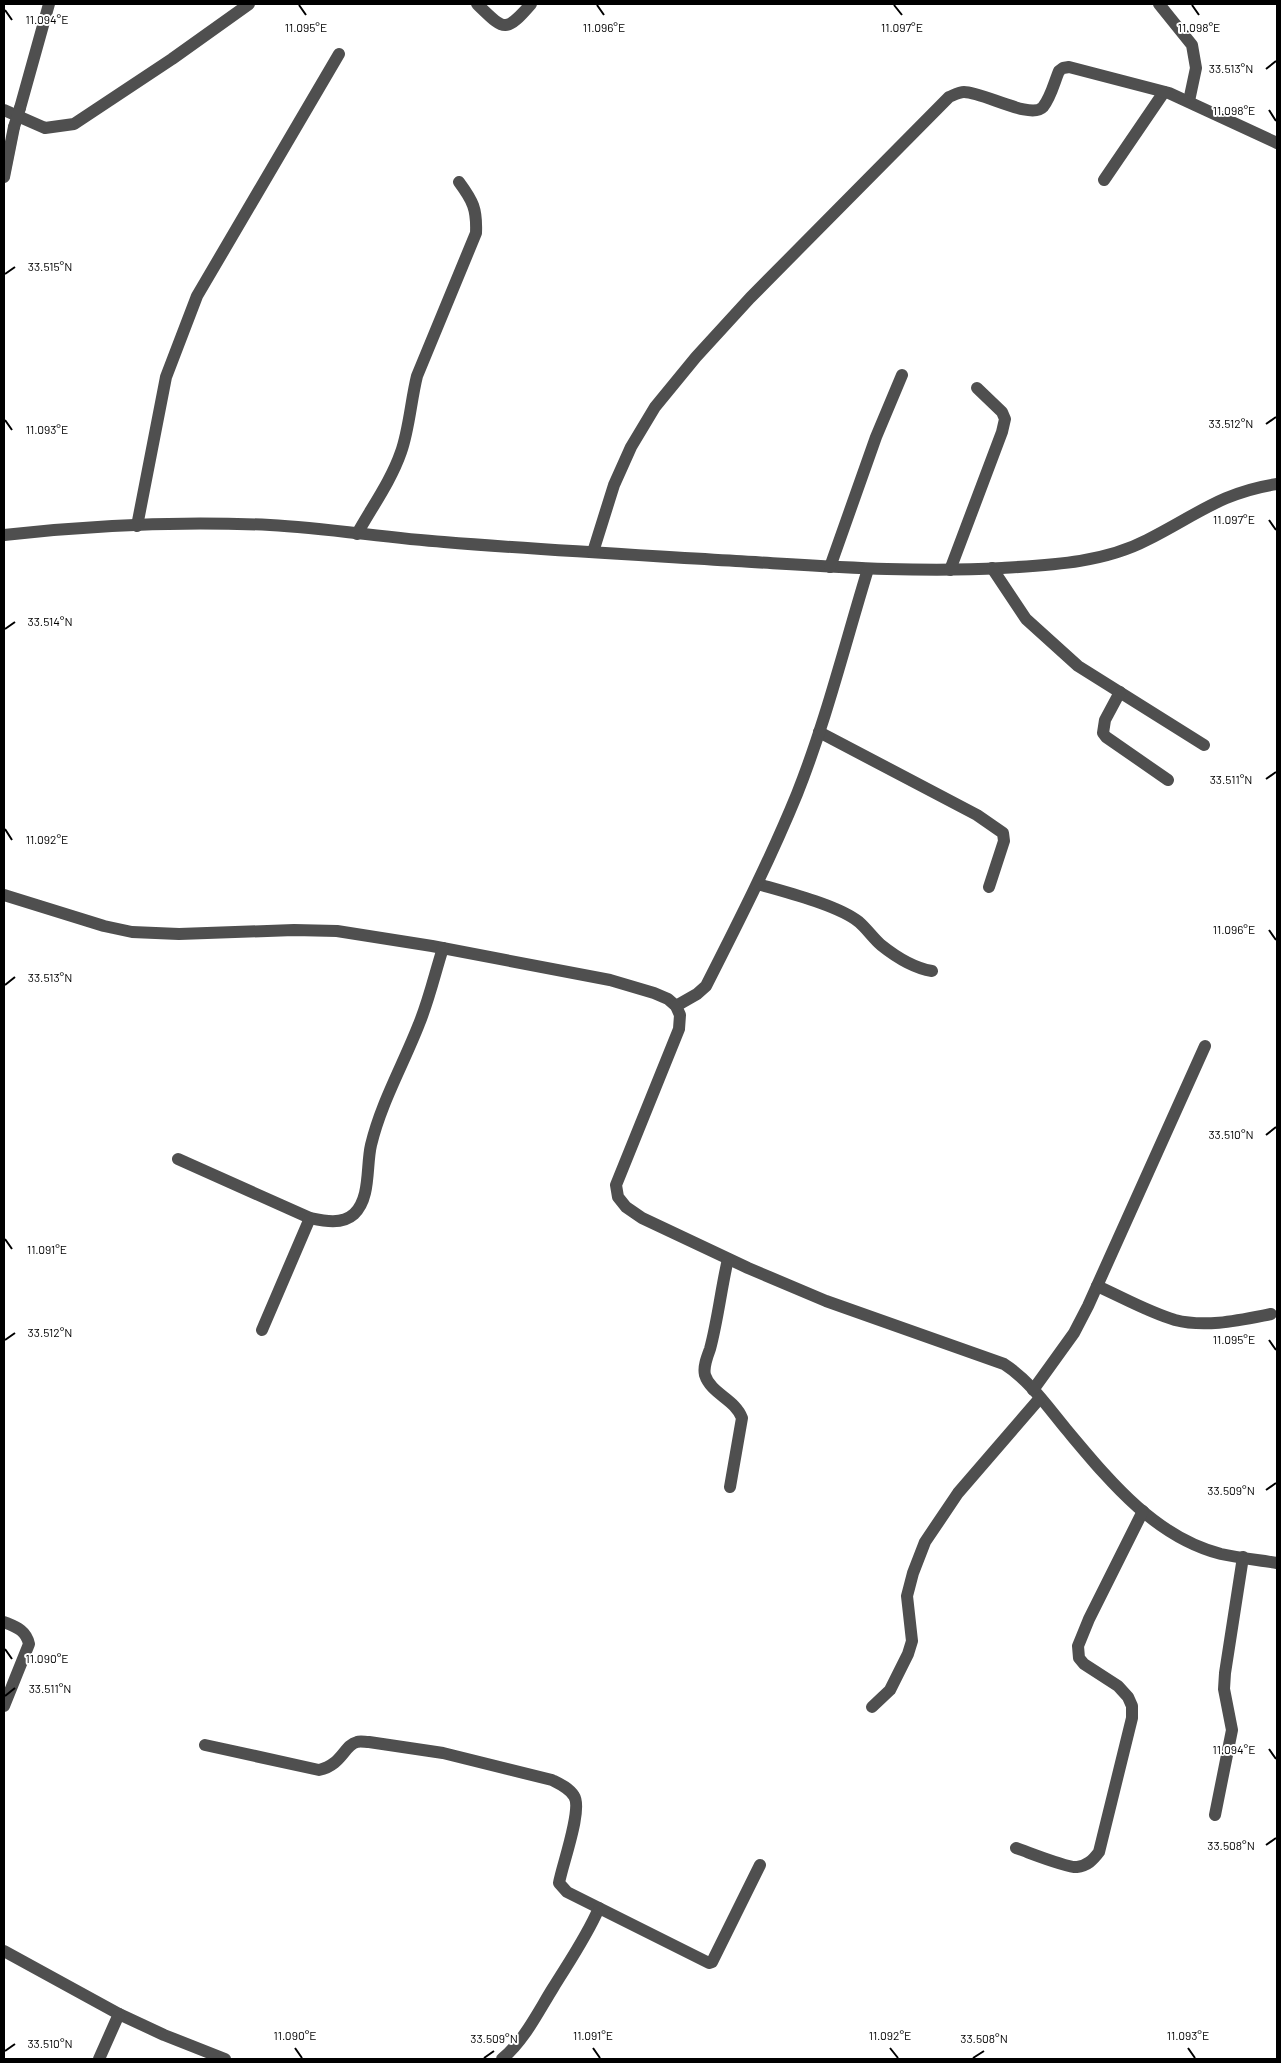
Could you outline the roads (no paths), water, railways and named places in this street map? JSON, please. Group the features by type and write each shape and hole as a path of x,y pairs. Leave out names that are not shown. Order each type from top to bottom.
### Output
{"street":[{"path":"4,177 14,127 49,4"},
{"path":"4,110 45,128 74,124 172,59 250,4"},
{"path":"477,4 504,26 510,25 517,20 531,4"},
{"path":"1159,4 1192,45 1196,68 1189,101"},
{"path":"137,526 166,377 197,296 339,54"},
{"path":"594,552 614,485 631,447 655,407 750,298 949,97 962,92 979,94 1036,112 1048,100 1059,71 1062,68 1069,67 1164,92 1189,101 1277,142"},
{"path":"1104,180 1164,92"},
{"path":"356,534 402,452 417,376 476,232 477,214 471,198 459,182"},
{"path":"830,567 876,437 902,375"},
{"path":"950,570 1005,420 1002,412 977,388"},
{"path":"4,535 137,526 228,523 274,525 440,542 830,567 950,570 1072,562 1113,553 1146,541 1226,497 1256,487 1277,484"},
{"path":"992,568 1014,604 1036,629 1078,666 1204,746"},
{"path":"676,1006 697,994 706,986 758,884 797,792 819,732 868,569"},
{"path":"1120,692 1105,720 1103,732 1106,737 1168,780"},
{"path":"819,732 977,815 1003,833 1004,840 989,887"},
{"path":"758,884 842,912 859,922 881,944 900,958 920,969 932,971"},
{"path":"4,895 104,926 132,932 179,934 294,930 337,931 443,948 610,980 668,999 676,1006 680,1015 679,1029 620,1171 616,1185 618,1196 626,1207 642,1218 728,1259 826,1301 992,1358 1020,1374 1093,1461 1129,1500 1167,1530 1220,1554 1277,1562"},
{"path":"178,1159 310,1218 330,1222 343,1220 353,1215 360,1206 365,1190 374,1136 386,1100 420,1022 443,948"},
{"path":"872,1707 890,1690 908,1654 912,1641 907,1596 913,1573 925,1542 958,1493 1037,1394 1074,1333 1205,1046"},
{"path":"262,1330 310,1218"},
{"path":"728,1259 721,1289 715,1331 704,1369 715,1390 737,1408 742,1418 730,1488"},
{"path":"1097,1286 1163,1315 1185,1322 1233,1322 1271,1314"},
{"path":"1016,1848 1074,1868 1085,1865 1094,1859 1099,1852 1132,1718 1132,1706 1128,1697 1118,1686 1084,1664 1079,1658 1078,1646 1089,1619 1143,1511"},
{"path":"1215,1815 1232,1730 1224,1689 1225,1673 1243,1557"},
{"path":"4,1622 21,1629 27,1636 29,1644 4,1706"},
{"path":"205,1745 319,1770 336,1764 352,1744 369,1742 443,1753 552,1780 575,1796 577,1804 572,1835 559,1883 567,1892 709,1962 712,1962 760,1866"},
{"path":"502,2059 514,2050 574,1953 599,1908"},
{"path":"4,1951 119,2014 164,2035 225,2059"},
{"path":"99,2059 119,2014"}]}
